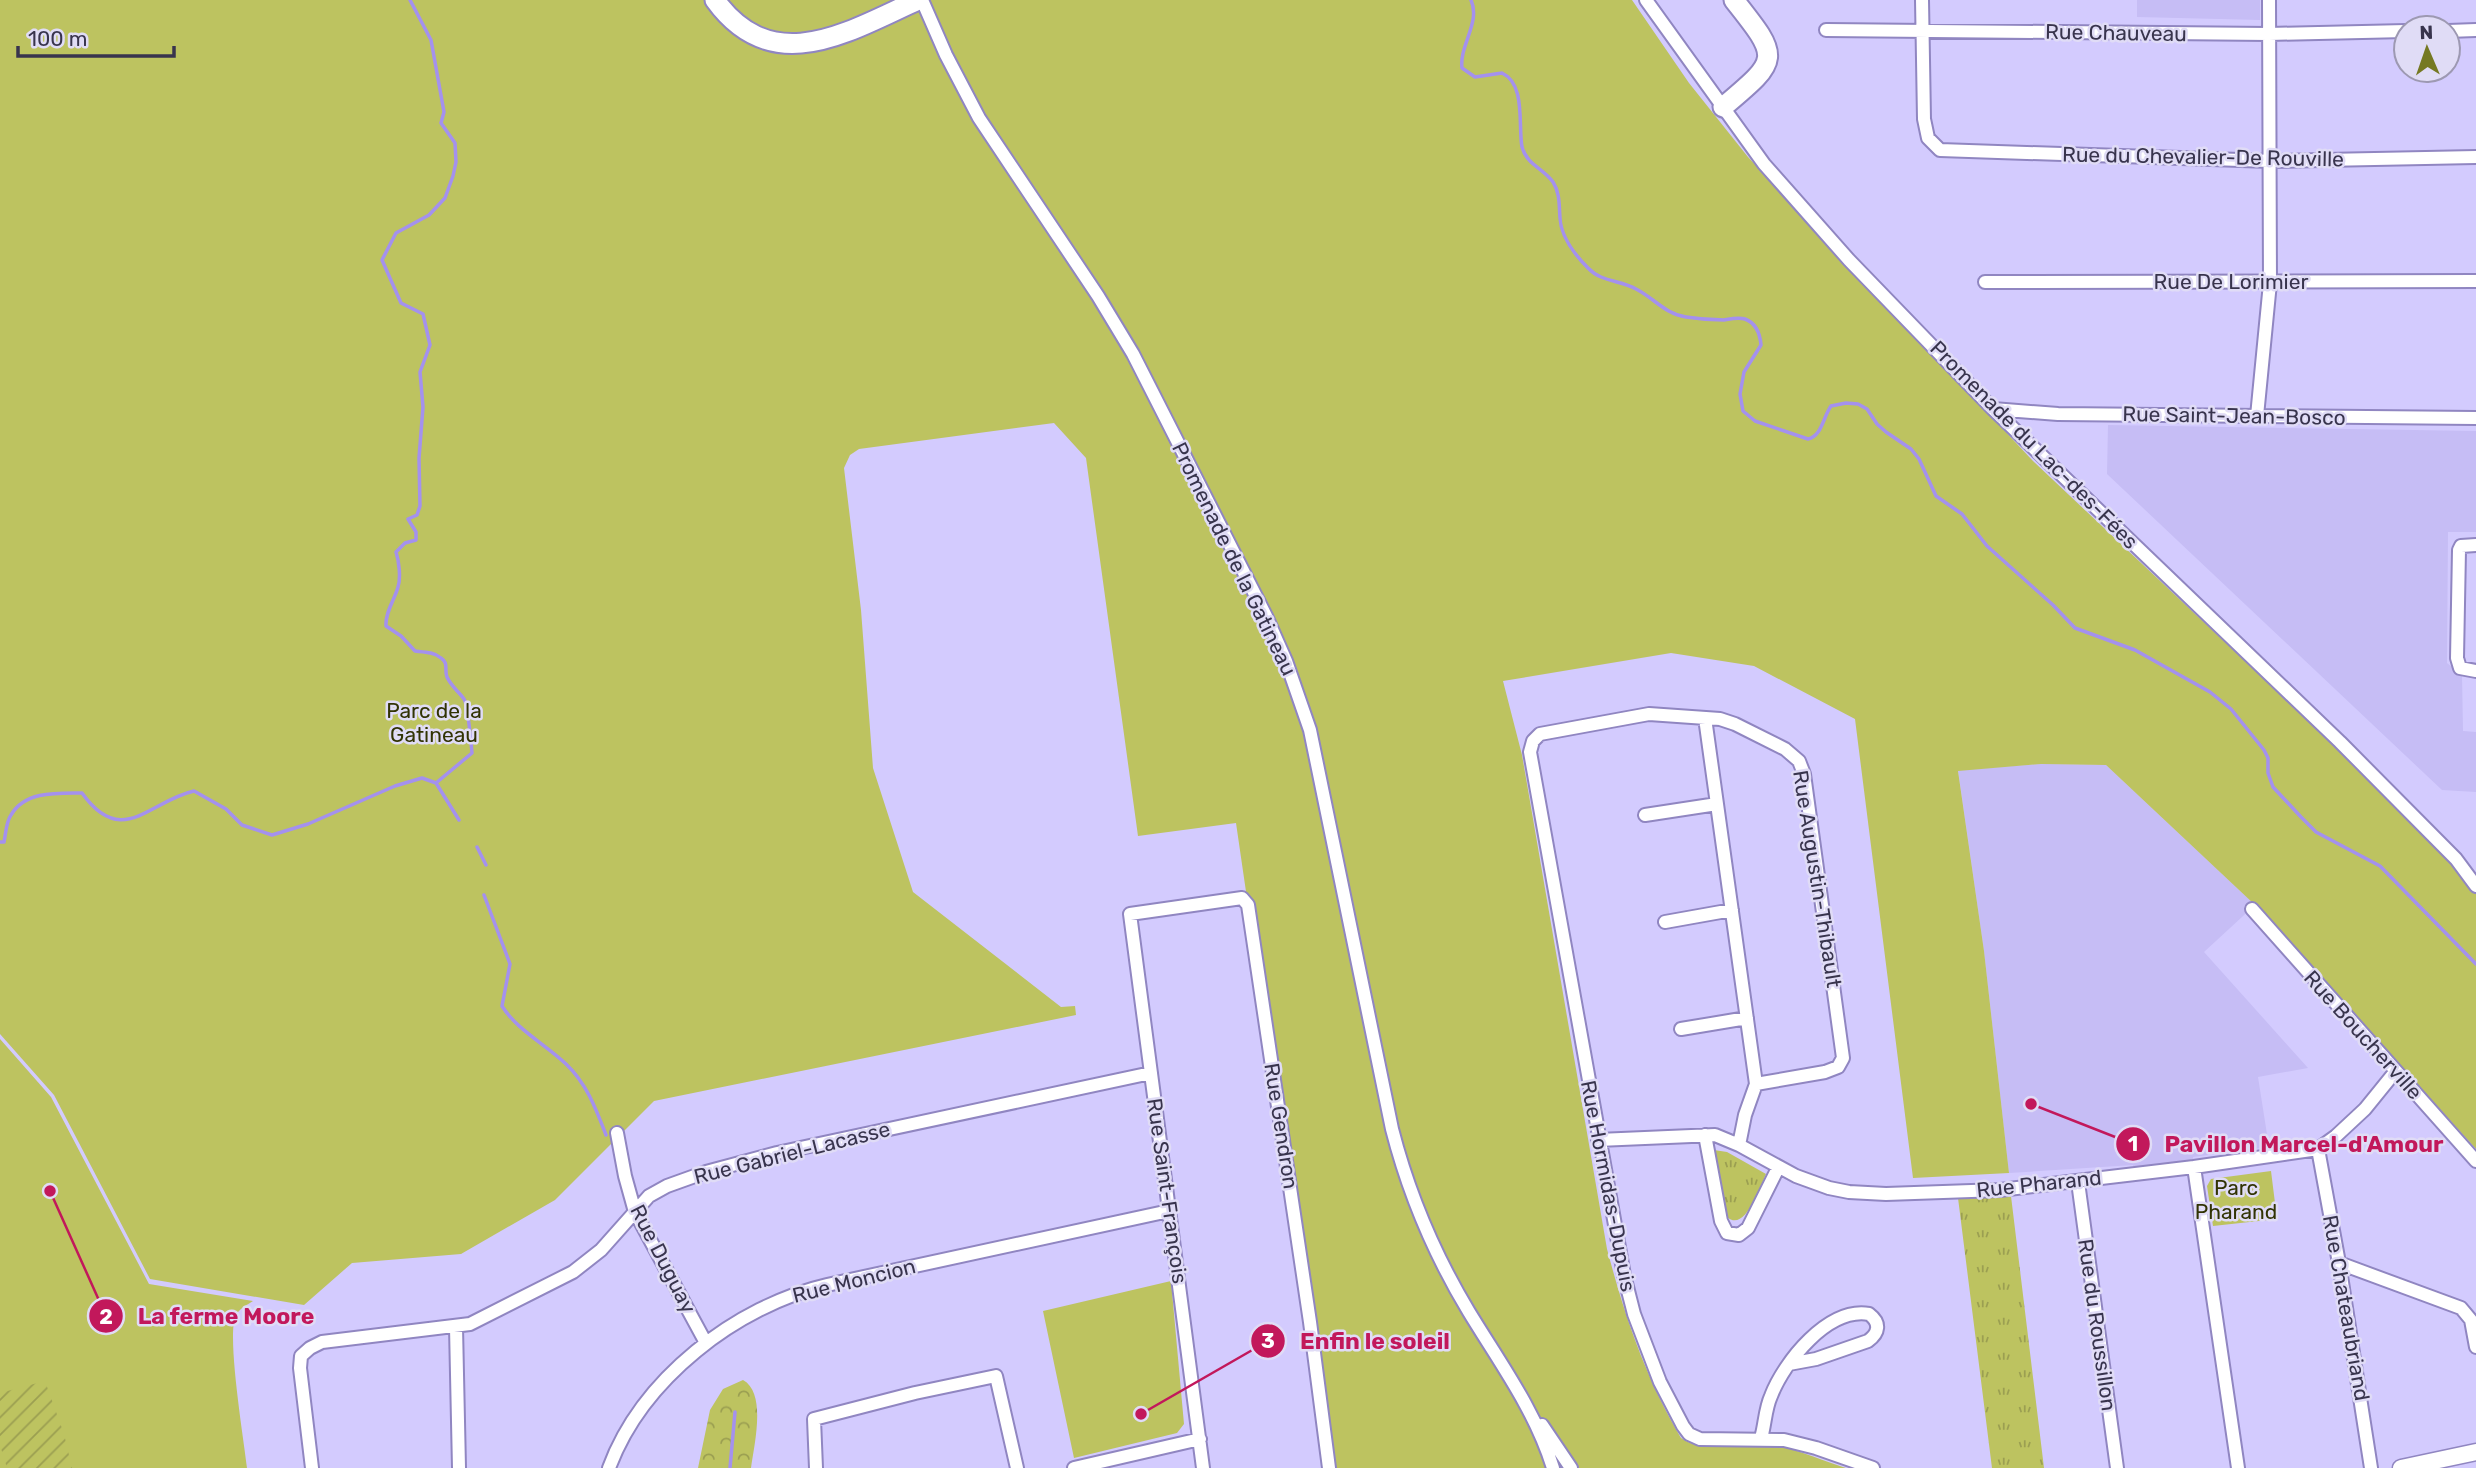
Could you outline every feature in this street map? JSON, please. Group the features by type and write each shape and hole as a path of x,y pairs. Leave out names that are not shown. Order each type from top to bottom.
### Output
{"highway":[{"path":"715,0 745,30 772,41 792,44 828,40 920,0"},
{"path":"729,0 740,13 763,27 785,33 804,34 836,26 893,0"},
{"path":"1723,107 1757,78 1766,67 1768,57 1763,38 1734,0"}],"main road":[{"path":"2401,1468 2476,1452"}],"street":[{"name":"Promenade de la Gatineau","path":"920,0 979,118 1127,344 1271,627 1310,730 1392,1129 1410,1192 1444,1268 1522,1396 1571,1468"},
{"name":"Promenade du Lac-des-Fées","path":"1646,0 1764,164 1815,223 1993,409 2340,742 2456,859 2476,886"},
{"path":"1922,0 1922,30"},
{"path":"2258,416 2270,283 2269,0"},
{"name":"Rue Chauveau","path":"1826,30 2269,34 2392,32"},
{"name":"Rue du Chevalier-De Rouville","path":"1922,30 1924,119 1931,144 1944,150 2270,160 2476,157"},
{"name":"Rue De Lorimier","path":"1985,282 2476,281"},
{"name":"Rue Saint-Jean-Bosco","path":"1993,409 2058,414 2476,418"},
{"path":"2476,545 2461,546 2457,658 2460,668 2476,671"},
{"name":"Rue Augustin-Thibault","path":"1533,741 1545,732 1649,714 1705,718 1735,724 1795,756 1802,766 1843,1046 1841,1063 1832,1069 1756,1084"},
{"path":"1705,718 1756,1084 1750,1095 1739,1144"},
{"name":"Rue Hormidas-Dupuis","path":"1533,741 1530,752 1598,1140 1634,1314 1650,1359 1689,1434 1700,1439 1784,1440 1873,1468"},
{"path":"1645,815 1717,804"},
{"name":"Promenade du Lac-des-Fées","path":"2456,859 2476,874"},
{"name":"Rue Gendron","path":"1130,914 1242,898 1248,905 1307,1299 1329,1468"},
{"name":"Rue Boucherville","path":"2252,909 2476,1161"},
{"path":"1665,922 1732,910"},
{"name":"Rue Saint-François","path":"1130,914 1203,1468"},
{"path":"1681,1029 1747,1018"},
{"path":"2318,1149 2360,1114 2395,1072"},
{"name":"Rue Gabriel-Lacasse","path":"312,1468 300,1368 301,1356 322,1342 456,1327 481,1319 573,1272 601,1251 649,1196 667,1186 748,1160 1151,1073"},
{"name":"Rue Duguay","path":"617,1133 635,1212 706,1343"},
{"path":"1705,1135 1721,1221 1727,1233 1739,1235 1748,1228 1778,1168"},
{"name":"Rue Pharand","path":"1598,1140 1705,1135 1723,1138 1739,1144 1778,1168 1829,1188 1866,1194 1989,1190 2078,1182 2318,1149"},
{"name":"Rue Chateaubriand","path":"2318,1149 2371,1468"},
{"path":"2194,1167 2238,1468"},
{"name":"Rue du Roussillon","path":"2078,1182 2117,1468"},
{"name":"Rue Moncion","path":"609,1468 621,1440 653,1395 706,1343 752,1313 810,1289 1169,1211"},
{"path":"2339,1263 2461,1308 2471,1320 2476,1347"},
{"path":"1761,1438 1770,1397 1789,1364 1807,1341 1839,1320 1862,1313 1874,1318 1877,1331 1868,1341 1816,1359 1789,1364"},
{"path":"456,1327 459,1468"},
{"path":"816,1468 814,1419 996,1376 1017,1468"},
{"name":"Promenade de la Gatineau","path":"1522,1396 1553,1468"},
{"path":"1074,1468 1199,1439"}],"shaded area":[{"path":"2137,0 2260,0 2260,20 2137,17"},
{"path":"2108,425 2476,431 2476,532 2448,532 2447,663 2462,675 2463,731 2476,732 2476,792 2442,790 2107,474"},
{"path":"2041,764 2106,765 2255,905 2204,952 2308,1068 2258,1077 2269,1147 2193,1157 2194,1172 2136,1179 2133,1165 2009,1173 1984,951 1958,770"}],"green space":[{"name":"Parc de la Gatineau","path":"0,0 1632,0 1689,83 1748,157 2033,461 2476,879 2476,1149 2255,905 2106,765 2041,764 1958,771 1984,951 2009,1173 1913,1178 1855,719 1754,666 1671,653 1503,681 1522,755 1607,1249 1629,1322 1657,1392 1681,1438 1689,1443 1717,1446 1746,1442 1766,1443 1846,1468 1330,1468 1236,823 1138,836 1086,458 1054,423 859,449 850,455 844,468 861,610 873,768 913,892 1061,1007 1075,1006 1076,1015 654,1101 555,1200 461,1254 352,1263 304,1305 150,1279 54,1095 0,1034"},
{"path":"0,1039 51,1097 149,1284 253,1301 236,1315 233,1326 234,1364 247,1468 0,1468"},
{"path":"1714,1150 1727,1152 1766,1174 1756,1198 1740,1219 1727,1217"},
{"name":"Parc Pharand","path":"2271,1171 2277,1219 2213,1226 2207,1186 2211,1179"},
{"path":"2011,1196 2044,1468 1992,1468 1958,1198"},
{"path":"1171,1281 1184,1424 1177,1433 1074,1458 1043,1311"},
{"path":"743,1380 755,1396 757,1407 751,1468 698,1468 710,1410 723,1389"},
{"path":"45,1381 64,1434 72,1468 7,1468 0,1445 0,1393"}],"waterway":[{"path":"410,0 431,40 444,112 441,123 455,143 456,162 445,198 429,215 396,233 382,260 401,303 423,314 430,345 420,372 423,407 419,458 420,506 417,515 408,519 416,532 416,540 405,543 396,552 399,583 386,626 401,636 415,651 432,653 443,660 447,677 464,699 472,753 436,783"},
{"path":"1471,0 1472,25 1462,68 1475,77 1502,73 1510,78 1518,95 1524,153 1553,182 1566,239 1593,273 1630,286 1679,315 1714,320 1742,318 1752,323 1761,345 1744,372 1740,394 1743,411 1755,421 1808,439 1819,430 1831,406 1846,403 1858,404 1867,409 1877,424 1911,449 1919,459 1936,496 1962,514 1987,546 2075,628 2135,650 2210,692 2231,709 2264,750 2273,787 2301,817 2316,832 2380,866 2476,964"},
{"path":"0,842 4,842 11,815 24,801 42,795 62,793 82,793 96,809 110,818 123,820 136,817 194,791 226,809 242,825 272,835 308,824 395,786 422,778 436,783 459,820"},
{"path":"477,847 486,865"},
{"path":"484,895 510,964 502,1006 515,1022 558,1057 580,1080 606,1135"},
{"path":"730,1468 735,1412"}],"place":[{"name":"Pavillon Marcel-d'Amour","path":"2031,1104"},
{"name":"La ferme Moore","path":"50,1191"},
{"name":"Enfin le soleil","path":"1141,1414"}]}
